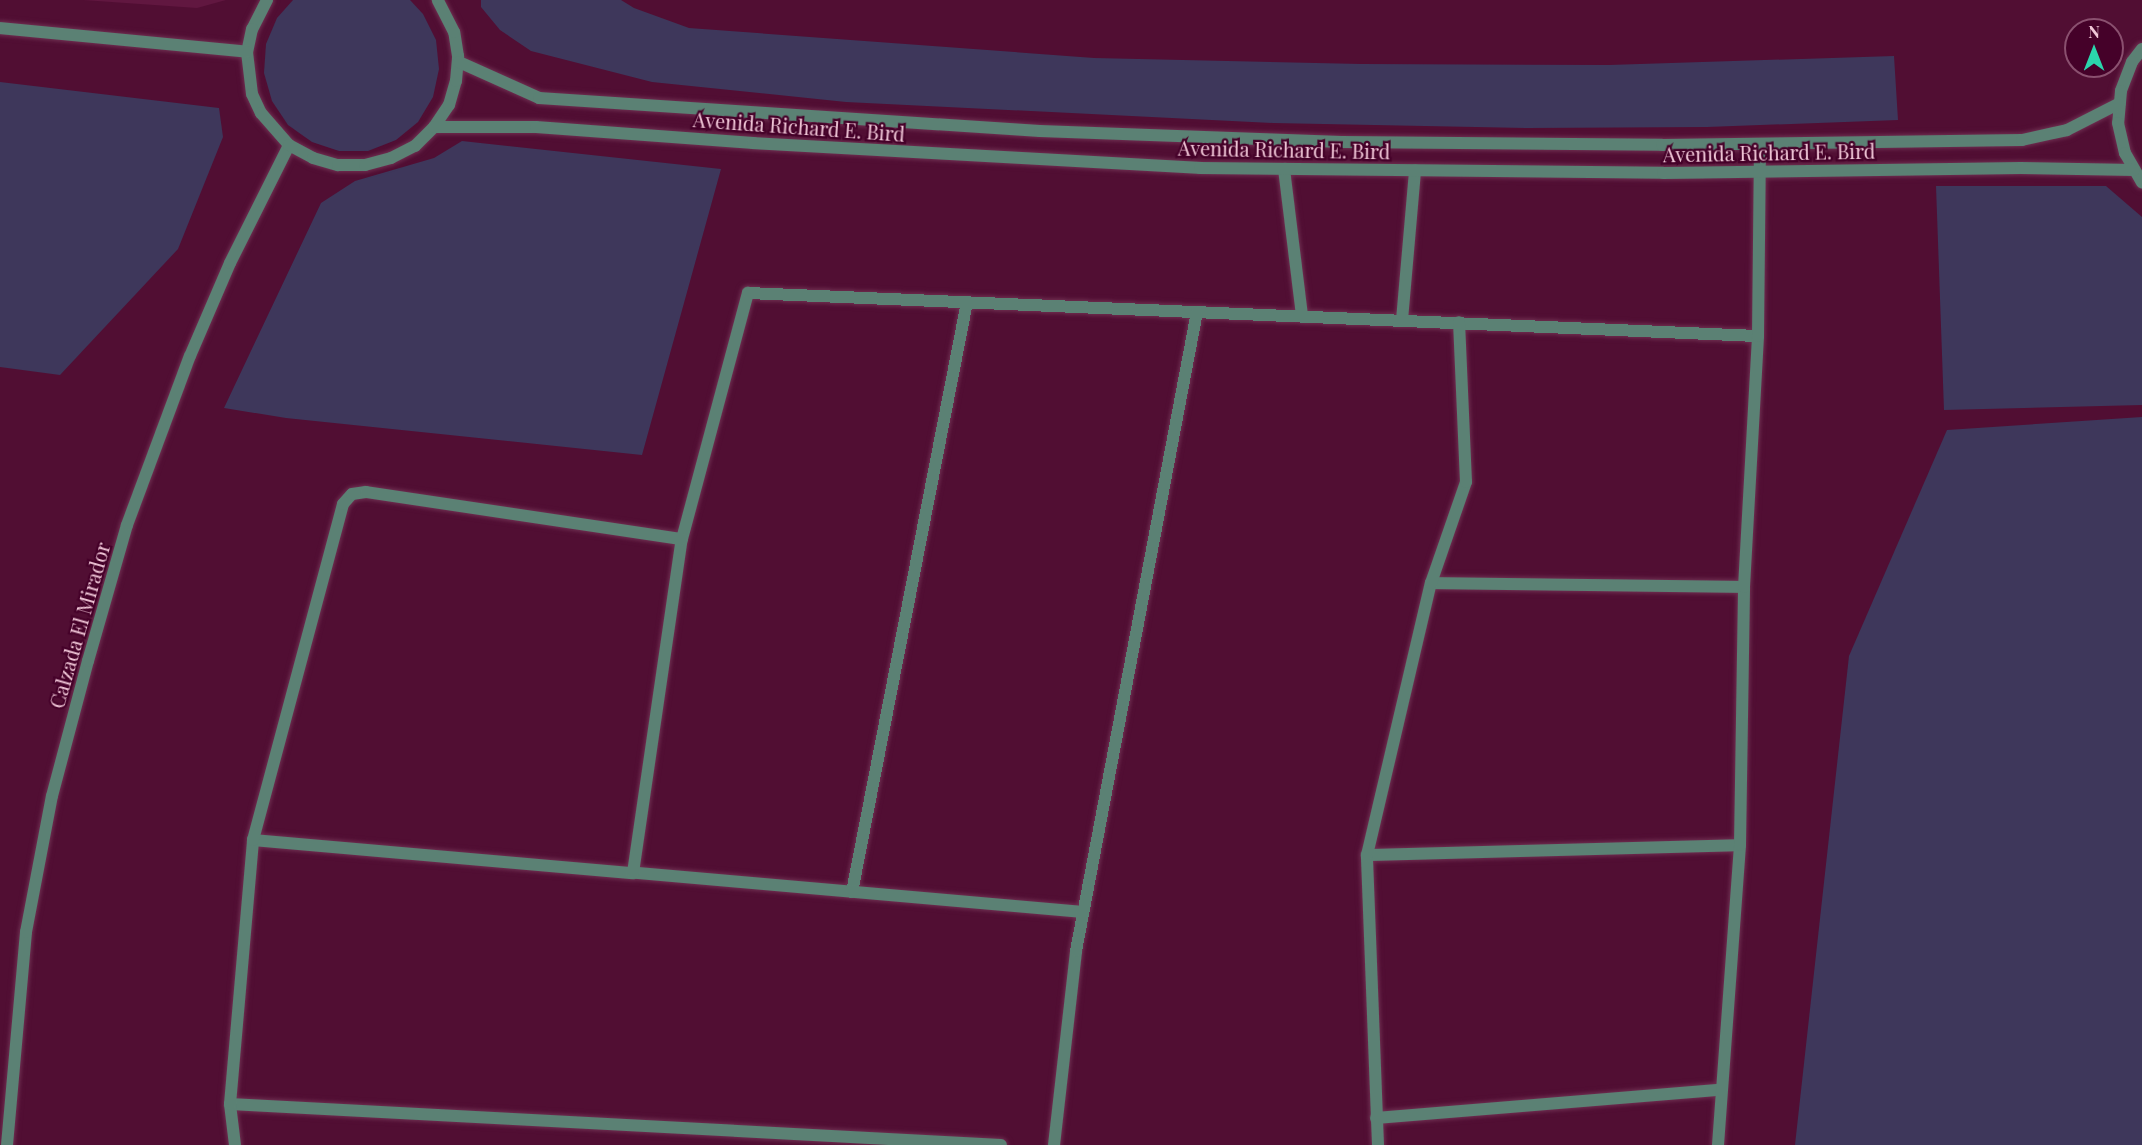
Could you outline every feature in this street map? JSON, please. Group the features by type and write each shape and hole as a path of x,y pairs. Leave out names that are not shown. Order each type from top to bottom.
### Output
{"street":[{"path":"267,0 252,29 247,52 252,94 261,113 289,144 313,158 338,165 365,165 391,158 415,146 434,128 449,105 459,62 454,32 438,0"},
{"path":"0,28 247,52"},
{"path":"2142,49 2132,62 2121,91 2118,123 2125,153 2142,183"},
{"name":"Avenida Richard E. Bird","path":"459,62 539,98 880,123 1342,142 1760,144 2022,140 2067,130 2120,103"},
{"name":"Avenida Richard E. Bird","path":"434,128 536,127 1041,161 1284,169 1759,172 2021,168 2134,170"},
{"name":"Calzada El Mirador","path":"7,1145 26,932 52,796 88,661 127,525 190,357 230,263 289,144"},
{"path":"1718,1145 1720,1090 1740,845 1744,587 1758,336 1760,144"},
{"path":"1284,169 1302,316"},
{"path":"1402,320 1414,171"},
{"path":"633,873 682,539 748,293 1758,336"},
{"path":"852,892 967,302"},
{"path":"1054,1145 1076,951 1197,312"},
{"path":"1378,1145 1367,855 1431,583 1466,482 1459,322"},
{"path":"235,1145 231,1104 253,840 343,504 352,494 366,492 682,539"},
{"path":"1431,583 1744,587"},
{"path":"253,840 1083,912"},
{"path":"1367,855 1740,845"},
{"path":"1376,1118 1720,1090"},
{"path":"231,1104 1002,1145"}],"shaded area":[{"path":"83,0 226,0 197,8"},
{"path":"293,0 410,0 423,14 436,40 439,69 433,97 418,122 396,140 368,151 339,151 312,142 288,125 272,101 264,73 266,44 277,18"},
{"path":"481,0 621,0 634,8 689,28 1094,58 1361,64 1609,65 1894,56 1898,120 1707,127 1527,128 1273,123 846,102 652,82 531,51 500,30 481,7"},
{"path":"0,82 219,108 223,137 178,249 60,375 0,367"},
{"path":"462,141 721,169 642,455 286,418 224,408 321,203 355,181 434,158"},
{"path":"1936,186 2106,186 2142,217 2142,405 1944,410"},
{"path":"2142,417 2142,1145 1795,1145 1849,656 1947,430"}]}
